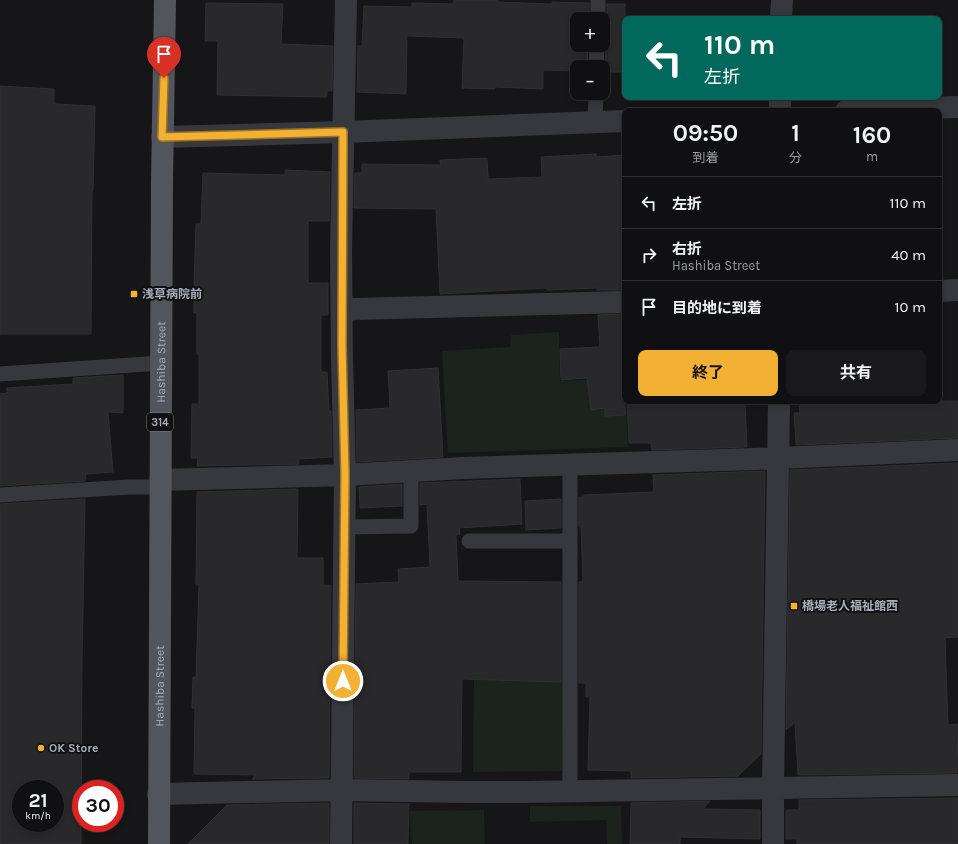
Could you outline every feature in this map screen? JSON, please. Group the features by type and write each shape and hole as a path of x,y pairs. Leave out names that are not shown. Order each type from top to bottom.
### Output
{"main road":[{"name":"Hashiba Street","path":"159,844 158,794 162,137 165,0"}],"street":[{"path":"342,844 345,474 342,317 343,132 346,0"},
{"path":"781,16 782,0"},
{"path":"930,108 958,107"},
{"path":"162,137 343,132 622,121"},
{"path":"942,291 958,290"},
{"path":"342,317 345,312 353,309 622,302"},
{"path":"773,844 779,404"},
{"path":"160,483 411,471 958,450"},
{"path":"158,794 342,790 466,792 958,785"}],"lane":[{"path":"598,0 598,12"},
{"path":"595,123 596,100"},
{"path":"0,374 161,363"},
{"path":"570,465 570,791"},
{"path":"344,527 411,526 411,471"},
{"path":"0,495 130,487 160,483"},
{"path":"469,541 570,541"}],"shaded area":[{"path":"559,332 560,381 587,380 591,410 626,407 628,447 448,453 442,351 510,347 511,335"},
{"path":"564,679 562,771 473,772 474,680"},
{"path":"530,806 621,806 622,844 607,844 606,820 530,822"},
{"path":"484,810 485,844 412,844 410,811"}],"building":[{"path":"454,0 498,0 497,2 552,4 552,2 589,3 589,12 570,12 570,52 588,52 587,60 570,60 570,71 543,70 543,89 495,87 495,89 462,88 464,38 407,36 406,94 357,92 358,46 362,46 364,6 412,7 412,3 454,4"},
{"path":"206,3 283,4 281,44 333,46 332,91 327,91 327,97 217,95 218,41 205,41"},
{"path":"607,4 625,4 625,16 622,16 622,72 610,72 610,60 605,60 605,52 610,52 610,12 607,12"},
{"path":"0,86 54,89 54,104 95,106 92,191 91,334 0,334"},
{"path":"596,154 596,157 622,155 622,290 597,290 597,288 547,290 547,288 440,294 436,209 354,208 355,173 362,173 362,164 441,165 440,160 487,158 488,179 542,177 541,157"},
{"path":"285,170 330,172 329,221 308,221 308,283 328,283 328,315 321,315 321,372 327,372 329,411 331,411 332,457 299,459 299,464 197,466 198,458 191,458 192,404 199,404 199,354 197,354 197,313 194,313 194,284 196,224 201,224 203,173 285,175"},
{"path":"622,314 622,404 625,404 625,415 605,416 605,408 591,410 587,378 561,380 560,349 600,347 598,315"},
{"path":"438,368 443,457 357,462 356,410 390,408 388,371"},
{"path":"123,375 123,413 108,412 113,472 86,474 85,481 0,486 0,394 7,393 7,388 73,384 73,378"},
{"path":"942,401 958,401 958,438 796,445 794,413 800,413 799,404 942,404"},
{"path":"627,404 745,404 747,447 652,450 651,443 629,443"},
{"path":"958,463 958,637 945,638 948,725 958,724 957,773 798,775 795,722 786,730 790,470"},
{"path":"765,471 761,754 738,776 631,778 631,771 588,770 590,697 586,697 586,683 579,683 579,582 583,582 581,527 579,527 579,497 584,497 584,495 654,492 653,475"},
{"path":"520,479 522,524 459,528 460,534 456,535 458,581 561,582 561,682 462,679 461,772 409,772 409,779 354,778 356,584 399,582 398,569 430,567 427,504 420,505 420,483"},
{"path":"402,484 402,506 360,508 359,487"},
{"path":"298,489 297,558 323,558 323,585 331,585 329,778 252,779 256,775 194,774 195,708 192,708 193,677 196,677 199,584 196,584 197,492"},
{"path":"85,499 81,780 72,780 72,832 81,832 81,844 0,844 0,504"},
{"path":"561,499 561,528 526,530 525,501"},
{"path":"958,798 958,844 797,844 797,839 786,839 786,810 799,810 799,800"},
{"path":"710,801 703,809 760,810 760,839 680,837 680,844 630,844 631,803"},
{"path":"329,803 329,844 188,844 227,805"},
{"path":"354,803 409,804 408,844 354,844"}],"place":[{"name":"浅草病院前","path":"134,294"},
{"name":"橋場老人福祉館西","path":"794,606"},
{"name":"OK Store","path":"41,748"}],"route":[{"path":"164,78 162,137 343,132 341,250 345,474 343,681"}]}
